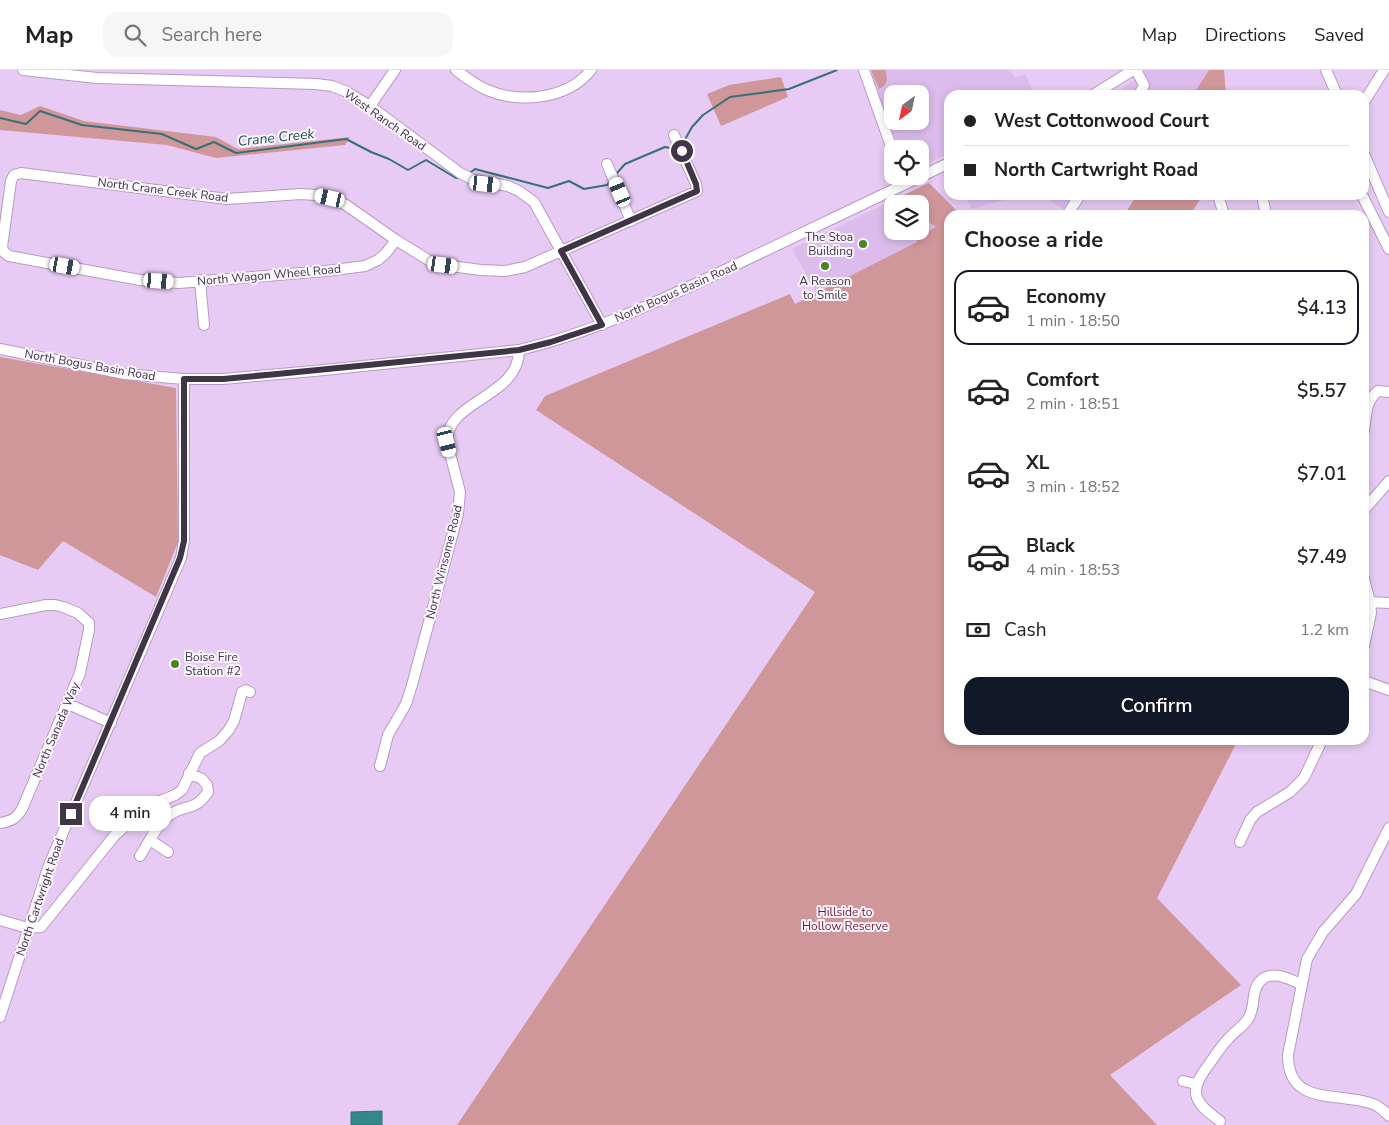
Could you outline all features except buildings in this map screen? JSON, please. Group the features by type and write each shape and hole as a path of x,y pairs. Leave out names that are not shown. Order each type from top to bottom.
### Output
{"street":[{"name":"West Ranch Road","path":"23,70 97,78 316,84 332,86 345,91 370,106 460,173 474,180 508,186 520,191 534,202 602,325"},
{"path":"370,106 395,70"},
{"path":"456,70 486,89 505,96 528,97 551,95 574,86 592,70"},
{"path":"864,70 889,140"},
{"path":"1101,90 1135,70 1144,85 1142,90"},
{"path":"1326,70 1335,90"},
{"path":"1369,94 1384,70"},
{"name":"North Crane Creek Road","path":"14,175 21,174 221,198 316,195 330,198 346,205 430,261 443,265 505,271 525,266 561,251 697,191 696,184 674,135"},
{"path":"608,164 632,220"},
{"name":"North Bogus Basin Road","path":"929,171 944,165"},
{"path":"1369,166 1389,212"},
{"name":"North Wagon Wheel Road","path":"14,175 10,181 2,247 4,252 9,256 140,280 179,283 365,266 386,254 396,240"},
{"name":"North Bogus Basin Road","path":"0,349 125,374 184,379 223,379 519,350 551,342 602,325 687,288 894,185"},
{"path":"1365,200 1389,248"},
{"path":"200,280 204,325"},
{"name":"North Winsome Road","path":"380,766 388,735 406,704 412,685 458,514 460,492 447,442 450,425 460,415 512,376 519,357 519,350"},
{"name":"North Cartwright Road","path":"0,1017 49,865 180,558 184,541 184,379"},
{"path":"1369,402 1378,391 1389,392"},
{"path":"1369,504 1389,481"},
{"path":"1369,598 1371,614 1369,623"},
{"path":"1370,602 1389,603"},
{"name":"North Sanada Way","path":"0,614 55,605 78,613 89,623 80,673 22,809 18,816 11,821 0,823"},
{"path":"1369,683 1389,690"},
{"path":"0,920 28,928 41,927 115,835 150,805 175,795 182,790 200,753 219,741 228,731 234,721 242,692 246,690 250,692"},
{"path":"68,704 111,722"},
{"path":"1240,842 1250,820 1257,812 1290,792 1304,778 1320,745"},
{"path":"140,856 166,818 173,813 196,806 208,792 207,785 202,779 189,773"},
{"path":"1389,828 1356,894 1323,932 1306,961 1288,1055 1288,1068 1291,1077 1302,1089 1315,1094 1370,1102 1381,1108 1389,1116"},
{"path":"150,840 168,852"},
{"path":"1220,1121 1200,1105 1196,1096 1196,1084 1202,1072 1227,1040 1249,1018 1252,1011 1254,993 1259,982 1267,977 1280,976 1301,984"},
{"path":"1183,1081 1196,1084"}],"shaded area":[{"path":"878,70 1008,70 1016,78 1025,74 1033,90 944,90 944,155 929,163 929,140 896,140 892,130 929,130 929,85 884,85 884,108 871,73"},
{"path":"1145,70 1209,70 1196,90 1121,90"},
{"path":"968,200 1004,200 972,209"},
{"path":"1050,200 1069,200 1063,209"},
{"path":"884,204 884,240 917,240 917,242 817,294 792,249"},
{"path":"929,222 936,227 929,230"},
{"path":"382,1111 382,1125 351,1125 351,1112"}],"green space":[{"path":"871,70 885,70 886,81 884,86 879,89"},
{"path":"1209,70 1224,70 1226,90 1196,90"},
{"path":"781,77 788,97 721,126 707,94 729,85"},
{"path":"40,106 84,121 216,137 238,149 350,137 345,145 216,158 167,145 0,130 0,110 21,115"},
{"name":"Hillside to Hollow Reserve","path":"929,183 956,210 944,210 944,745 1235,745 1157,898 1241,985 1110,1075 1157,1125 457,1125 815,592 536,410 545,396 790,294 795,304 917,242 917,240 929,240 929,230 936,227 929,222 929,195 904,195 925,185 929,185"},
{"path":"1134,200 1200,200 1193,210 1127,210"},
{"path":"0,357 176,388 178,542 156,597 63,541 38,570 0,555"}],"waterway":[{"name":"Crane Creek","path":"683,143 692,127 703,115 730,97 789,89 837,70"},
{"name":"Crane Creek","path":"0,118 26,124 40,111 82,125 162,134 196,149 214,142 236,153 346,139 408,170 426,160 456,178 462,178"},
{"name":"Crane Creek","path":"617,173 625,164 665,147 675,149"},
{"name":"Crane Creek","path":"471,172 475,169 548,188 569,181 584,189 607,185 610,182"}],"place":[{"name":"The Stoa Building","path":"863,244"},
{"name":"A Reason to Smile","path":"825,266"},
{"name":"Boise Fire Station #2","path":"175,664"}],"route":[{"path":"71,814 180,558 184,541 184,379 223,379 327,370 519,350 551,342 602,325 561,251 697,191 696,184 682,151"}]}
